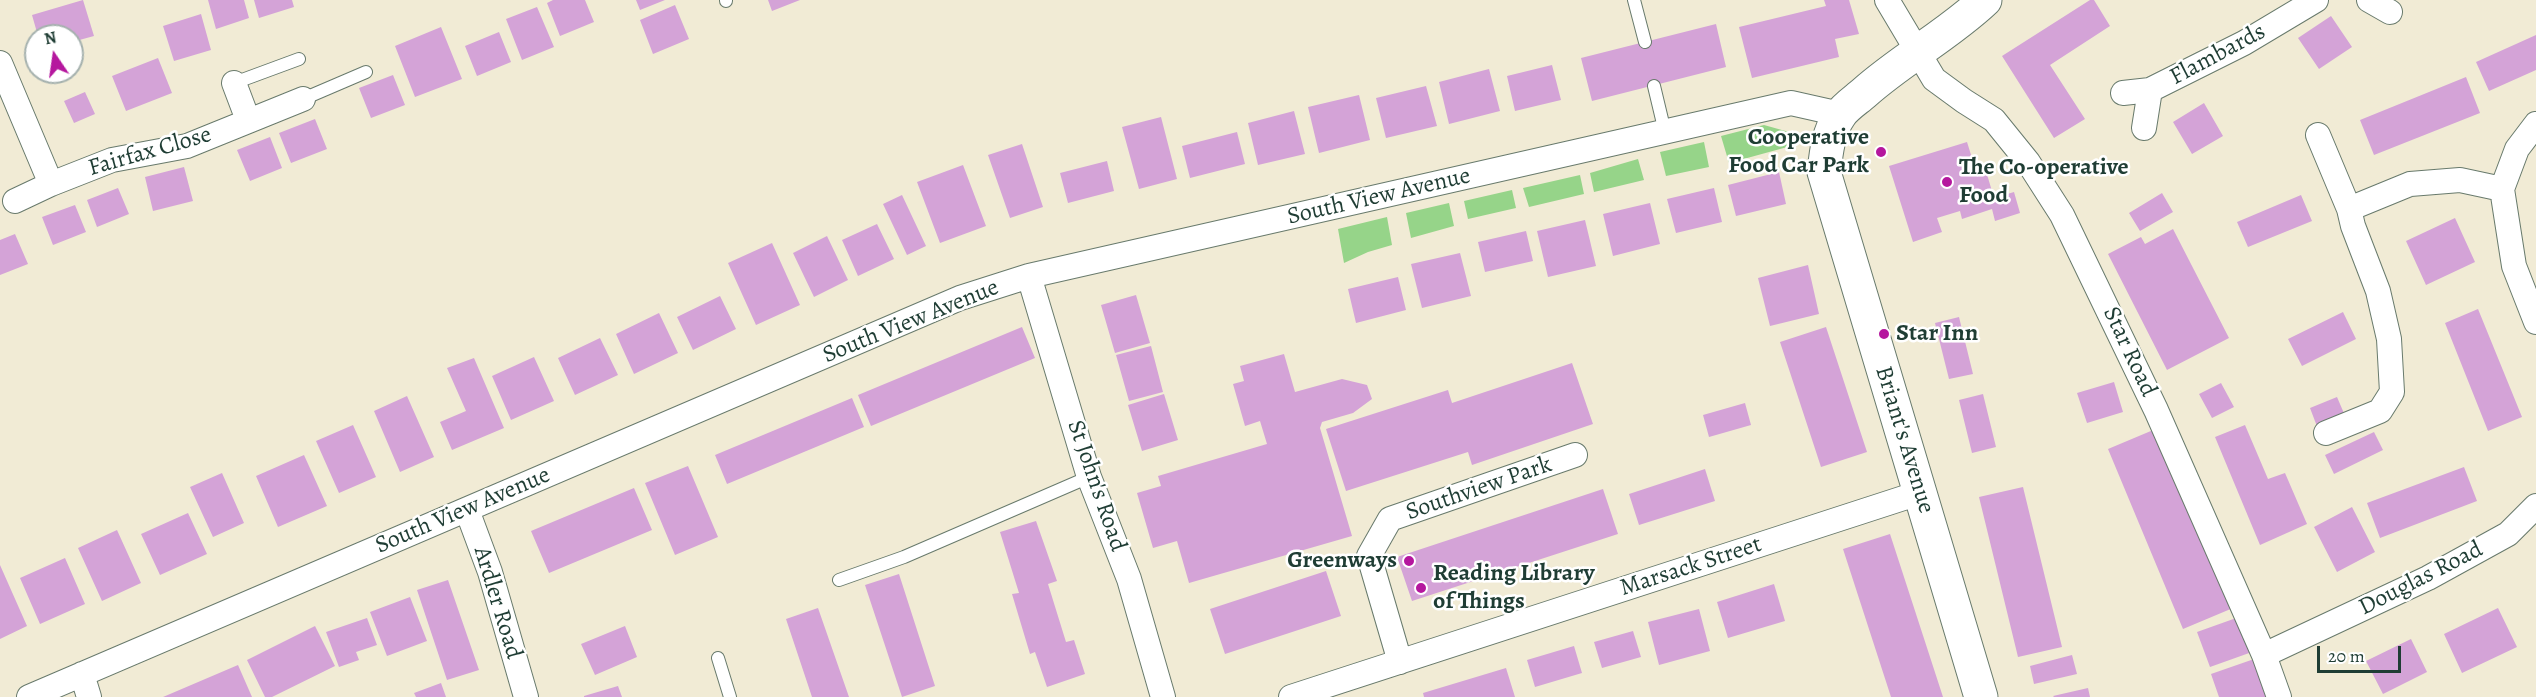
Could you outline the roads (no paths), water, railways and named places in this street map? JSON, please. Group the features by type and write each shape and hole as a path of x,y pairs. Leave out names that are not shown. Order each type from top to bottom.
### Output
{"main road":[{"path":"1840,114 1918,49 1965,18 1984,0"},
{"name":"Briant's Avenue","path":"1840,114 1826,146 1824,172 1981,697"}],"street":[{"name":"Star Road","path":"1887,0 1934,79 1994,120 2028,162 2062,215 2156,410 2264,655 2279,697"},
{"name":"Flambards","path":"2123,93 2150,90 2244,43 2316,0"},
{"path":"0,63 51,184"},
{"path":"234,83 248,120"},
{"name":"Flambards","path":"2144,128 2150,90"},
{"name":"Fairfax Close","path":"15,201 112,160 187,146 303,99"},
{"name":"South View Avenue","path":"29,697 86,686 467,510 960,298 1029,276 1791,103 1840,114"},
{"path":"2536,124 2517,149 2502,189 2514,266 2536,322"},
{"path":"2318,135 2349,209 2353,226 2378,291 2387,329 2392,392 2380,411 2326,433"},
{"path":"2349,209 2410,184 2460,180 2502,189"},
{"name":"St John's Road","path":"1029,276 1089,477 1129,579 1163,697"},
{"name":"Southview Park","path":"1400,662 1369,556 1390,519 1575,455"},
{"name":"Marsack Street","path":"1291,697 1919,493"},
{"name":"Douglas Road","path":"2264,655 2437,573 2508,534 2536,507"},
{"name":"Ardler Road","path":"467,510 490,572 526,697"}],"lane":[{"path":"1634,0 1645,42"},
{"path":"234,83 299,59"},
{"path":"303,99 366,72"},
{"path":"1654,86 1665,132"},
{"path":"839,580 915,553 1089,477"},
{"path":"718,658 730,697"}],"place":[{"name":"Cooperative Food Car Park","path":"1881,152"},
{"name":"The Co-operative Food","path":"1947,182"},
{"name":"Star Inn","path":"1884,334"},
{"name":"Greenways","path":"1409,561"},
{"name":"Reading Library of Things","path":"1421,588"}]}
